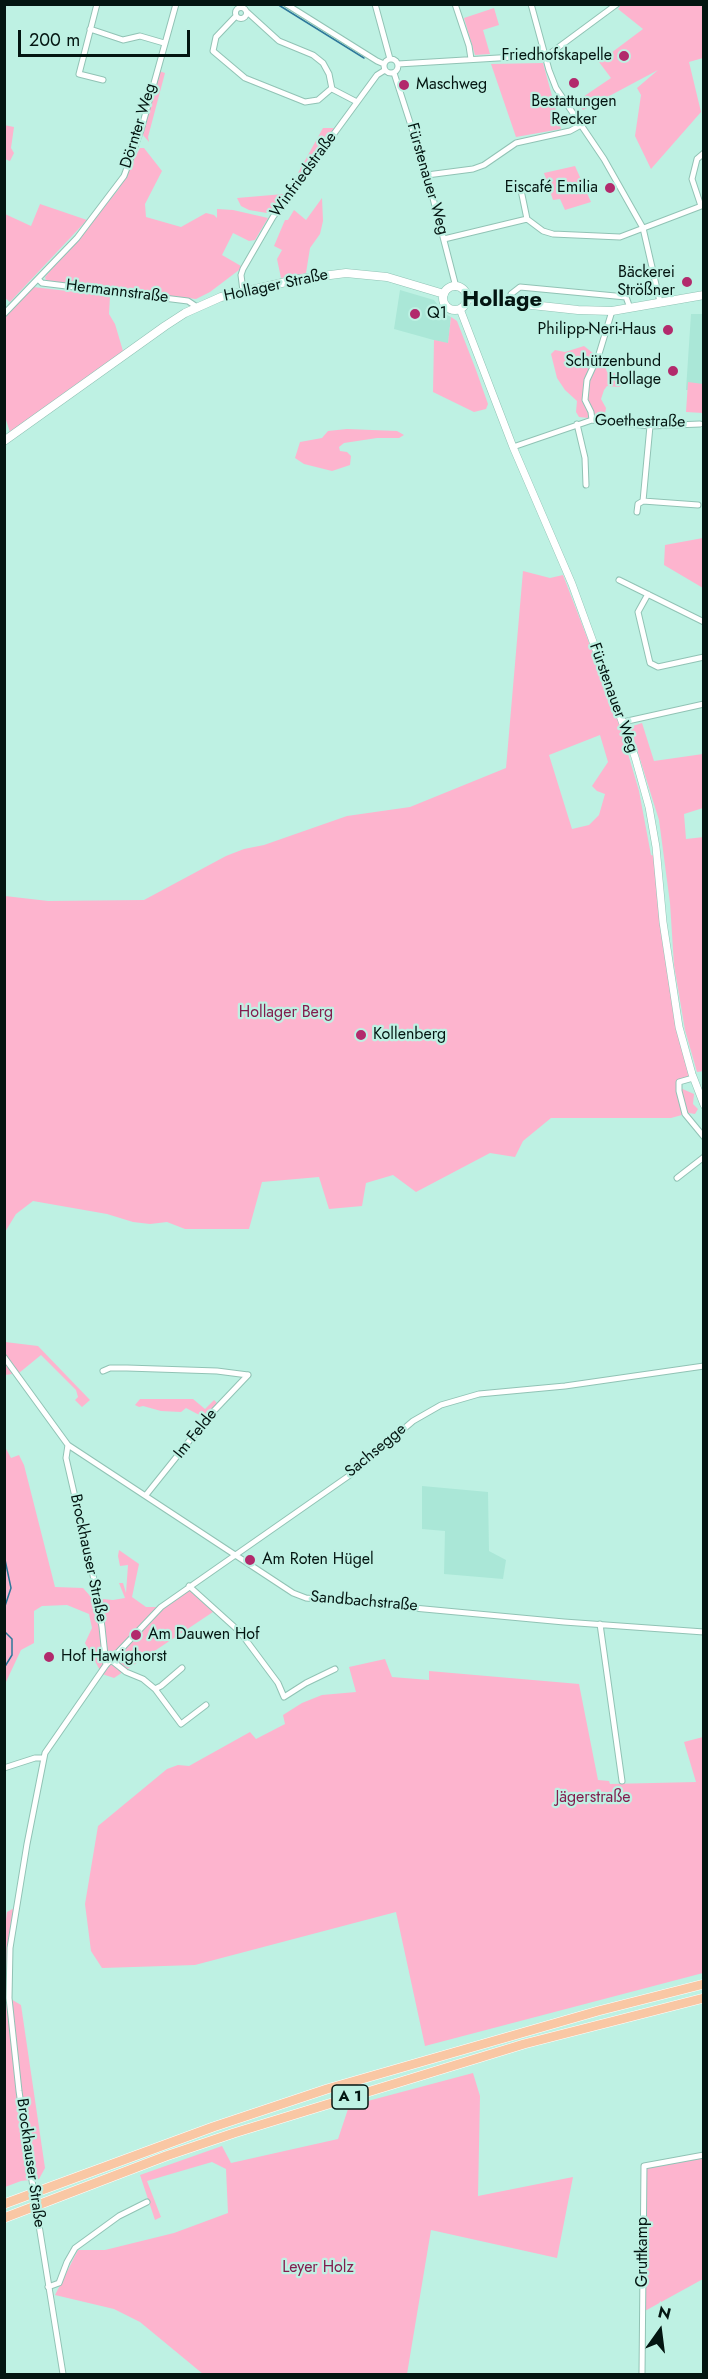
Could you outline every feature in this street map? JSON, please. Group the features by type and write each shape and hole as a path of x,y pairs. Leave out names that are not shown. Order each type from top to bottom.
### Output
{"highway":[{"name":"A 1","path":"4,2204 213,2127 327,2090 586,2014 704,1984"},
{"name":"A 1","path":"4,2218 166,2156 234,2133 524,2044 704,1998"}],"main road":[{"name":"Hollager Straße","path":"4,441 158,331 197,307 243,291 321,275 346,273 387,277 444,294"},
{"path":"456,286 462,289 467,298 460,309 453,310 443,301 448,288 456,286"},
{"path":"467,298 612,311 704,295"}],"street":[{"path":"97,4 79,74 103,80"},
{"name":"Dörnter Weg","path":"4,314 77,238 124,176 137,140 176,4"},
{"path":"286,4 385,67 388,73 394,73 398,69 398,64"},
{"path":"375,4 390,59 385,67"},
{"path":"455,4 471,49 471,59"},
{"path":"531,4 556,88 604,159 643,228 660,302"},
{"path":"390,59 398,64 545,55 553,52 609,7 617,4"},
{"path":"235,6 243,8 279,41 323,63 330,74 332,88 318,100 305,102 245,78 213,51 216,37 236,16 235,6"},
{"path":"236,16 243,18 246,11"},
{"path":"90,29 123,40 140,36 164,43"},
{"name":"Winfriedstraße","path":"243,291 241,275 243,269 267,226 385,67"},
{"name":"Fürstenauer Weg","path":"394,73 426,175 456,286"},
{"path":"332,88 357,102"},
{"path":"426,175 473,169 484,165 516,143 570,131 581,125"},
{"path":"521,189 528,219 543,231 571,235 620,237 702,206 692,179 698,159 704,153"},
{"path":"444,239 528,219"},
{"name":"Hermannstraße","path":"38,279 42,283 188,301 197,307"},
{"path":"510,303 512,294 520,287 626,297 630,308"},
{"name":"Fürstenauer Weg","path":"460,309 513,447 572,584 623,722 649,807 679,1027 693,1078 704,1105"},
{"path":"592,420 585,400 587,380 599,354 612,318 612,311"},
{"name":"Goethestraße","path":"513,447 592,420 650,426 700,424"},
{"path":"577,424 585,458 586,485"},
{"path":"643,501 650,426"},
{"path":"638,512 638,504 643,501 698,506"},
{"path":"619,580 704,622"},
{"path":"648,594 638,612 650,663 658,667 704,657"},
{"path":"623,722 704,704"},
{"path":"693,1078 679,1082 679,1091 685,1114 704,1137"},
{"path":"676,1178 704,1157"},
{"path":"4,1357 7,1366 68,1445"},
{"name":"Sachsegge","path":"106,1665 161,1607 350,1475 413,1421 441,1405 479,1394 565,1386 704,1366"},
{"name":"Im Felde","path":"103,1371 110,1368 127,1368 217,1371 248,1375 210,1415 146,1495"},
{"name":"Sandbachstraße","path":"68,1445 293,1593 306,1598 704,1632"},
{"name":"Brockhauser Straße","path":"63,2374 38,2219 9,1998 10,1948 44,1758 66,1721 106,1665 97,1596 66,1458 68,1445"},
{"path":"189,1586 240,1632 278,1683 284,1697 335,1669"},
{"path":"600,1624 622,1781"},
{"path":"111,1660 155,1689 181,1724 206,1705"},
{"path":"155,1689 182,1668"},
{"path":"4,1768 35,1758 44,1758"},
{"name":"Gruttkamp","path":"642,2374 644,2166 704,2156"},
{"path":"48,2287 59,2283 75,2248 118,2216 147,2202"}],"shaded area":[{"path":"400,290 434,300 445,314 451,317 448,344 394,329"},
{"path":"691,314 703,314 703,391 686,390"},
{"path":"422,1486 488,1492 489,1551 506,1560 503,1579 444,1574 445,1531 422,1529"}],"green space":[{"path":"621,5 703,5 703,58 689,62 701,112 651,169 635,136 641,95 637,88 658,70 583,110 577,101 611,78 599,62 643,29 618,9"},
{"path":"494,8 499,25 483,30 490,54 475,55 464,18"},
{"path":"543,63 561,129 516,137 491,64"},
{"path":"159,71 165,73 148,137 149,142 143,135"},
{"path":"4,125 14,127 11,148 14,153 10,161 5,159"},
{"path":"323,128 335,128 301,174 298,173"},
{"path":"140,148 144,148 162,171 145,204 146,217 181,227 206,213 217,218 217,209 268,218 255,240 249,241 233,233 222,255 241,266 239,270 210,292 196,299 46,281 45,277 118,190"},
{"path":"575,166 591,202 565,210 560,199 553,200 544,173"},
{"path":"284,194 274,210 267,213 241,206 237,198"},
{"path":"322,198 323,221 320,234 310,248 306,273 281,278 277,259 282,250 274,246 285,220 288,220 294,210 306,220"},
{"path":"40,204 87,220 10,302 5,298 5,214 31,226"},
{"path":"33,287 110,296 109,314 115,324 123,351 10,432 5,417 5,317"},
{"path":"451,317 457,321 476,370 488,404 486,409 474,412 433,392 434,340 448,343"},
{"path":"584,346 603,361 607,372 624,377 623,384 619,387 607,386 604,390 601,399 606,408 605,414 599,419 579,417 576,412 577,401 565,390 557,378 551,354 555,350 565,352"},
{"path":"688,382 703,384 703,413 686,412"},
{"path":"347,429 397,431 404,435 399,438 377,438 344,443 339,447 340,451 347,452 351,456 350,465 332,471 304,464 295,458 300,442 322,438 328,431"},
{"path":"704,538 703,588 664,565 665,545"},
{"name":"Hollager Berg","path":"523,571 550,578 563,575 615,710 639,791 651,855 658,857 675,1004 693,1078 679,1082 678,1087 694,1094 693,1104 698,1109 695,1114 689,1113 671,1118 551,1118 523,1141 515,1157 490,1153 416,1192 393,1175 366,1183 362,1206 329,1209 319,1177 262,1182 249,1229 185,1229 167,1222 150,1224 133,1222 107,1214 33,1201 16,1214 5,1232 5,896 48,901 144,900 226,856 244,849 264,845 347,816 410,807 506,768","holes":["600,735 608,762 592,786 605,794 599,815 589,825 572,829 549,755"]},
{"path":"642,723 654,761 703,754 703,808 684,814 686,839 704,837 704,1071 697,1072 685,1030 674,965 670,903 659,820 630,727"},
{"path":"5,1342 38,1346 90,1400 82,1407 75,1400 78,1397 76,1390 41,1355 19,1373 5,1375"},
{"path":"140,1399 193,1399 205,1409 214,1400 219,1405 207,1419 186,1408 181,1412 139,1407 135,1405"},
{"path":"4,1445 11,1458 19,1455 24,1465 55,1587 83,1588 92,1598 113,1600 125,1598 119,1583 123,1583 126,1593 128,1565 120,1566 119,1550 139,1564 132,1597 146,1607 161,1607 189,1586 216,1610 114,1678 102,1674 85,1643 92,1628 89,1614 67,1605 42,1606 34,1611 34,1643 21,1650 5,1684"},
{"name":"Jägerstraße","path":"385,1659 392,1677 429,1680 429,1671 579,1684 598,1780 609,1781 610,1784 696,1782 684,1742 703,1737 703,1973 425,2046 396,1912 195,1965 102,1968 91,1951 85,1904 98,1826 167,1769 178,1765 189,1766 250,1732 256,1739 285,1724 283,1715 302,1703 322,1695 356,1692 349,1667"},
{"path":"16,1907 10,1948 9,1998 21,2005 45,2168 39,2179 21,2181 5,2187 5,1927 7,1912"},
{"name":"Leyer Holz","path":"473,2073 480,2096 478,2196 573,2177 557,2258 431,2230 407,2374 203,2374 140,2322 114,2309 55,2295 78,2250 105,2250 174,2233 228,2213 226,2169 212,2162 147,2181 161,2217 155,2220 140,2175 222,2146 231,2163 338,2139 349,2106"},
{"path":"703,2157 703,2279 643,2312 645,2168"}],"waterway":[{"path":"277,4 364,58"},
{"path":"4,1555 11,1588 4,1609"},
{"path":"4,1631 12,1639 12,1655 4,1668"}],"place":[{"name":"Friedhofskapelle","path":"624,56"},
{"name":"Bestattungen Recker","path":"574,83"},
{"name":"Maschweg","path":"404,85"},
{"name":"Eiscafé Emilia","path":"610,188"},
{"name":"Bäckerei Strößner","path":"687,282"},
{"name":"Q1","path":"415,314"},
{"name":"Philipp-Neri-Haus","path":"668,330"},
{"name":"Schützenbund Hollage","path":"673,371"},
{"name":"Kollenberg","path":"361,1035"},
{"name":"Am Roten Hügel","path":"250,1560"},
{"name":"Am Dauwen Hof","path":"136,1635"},
{"name":"Hof Hawighorst","path":"49,1657"}],"district":[{"name":"Hollage","path":"502,301"}]}
